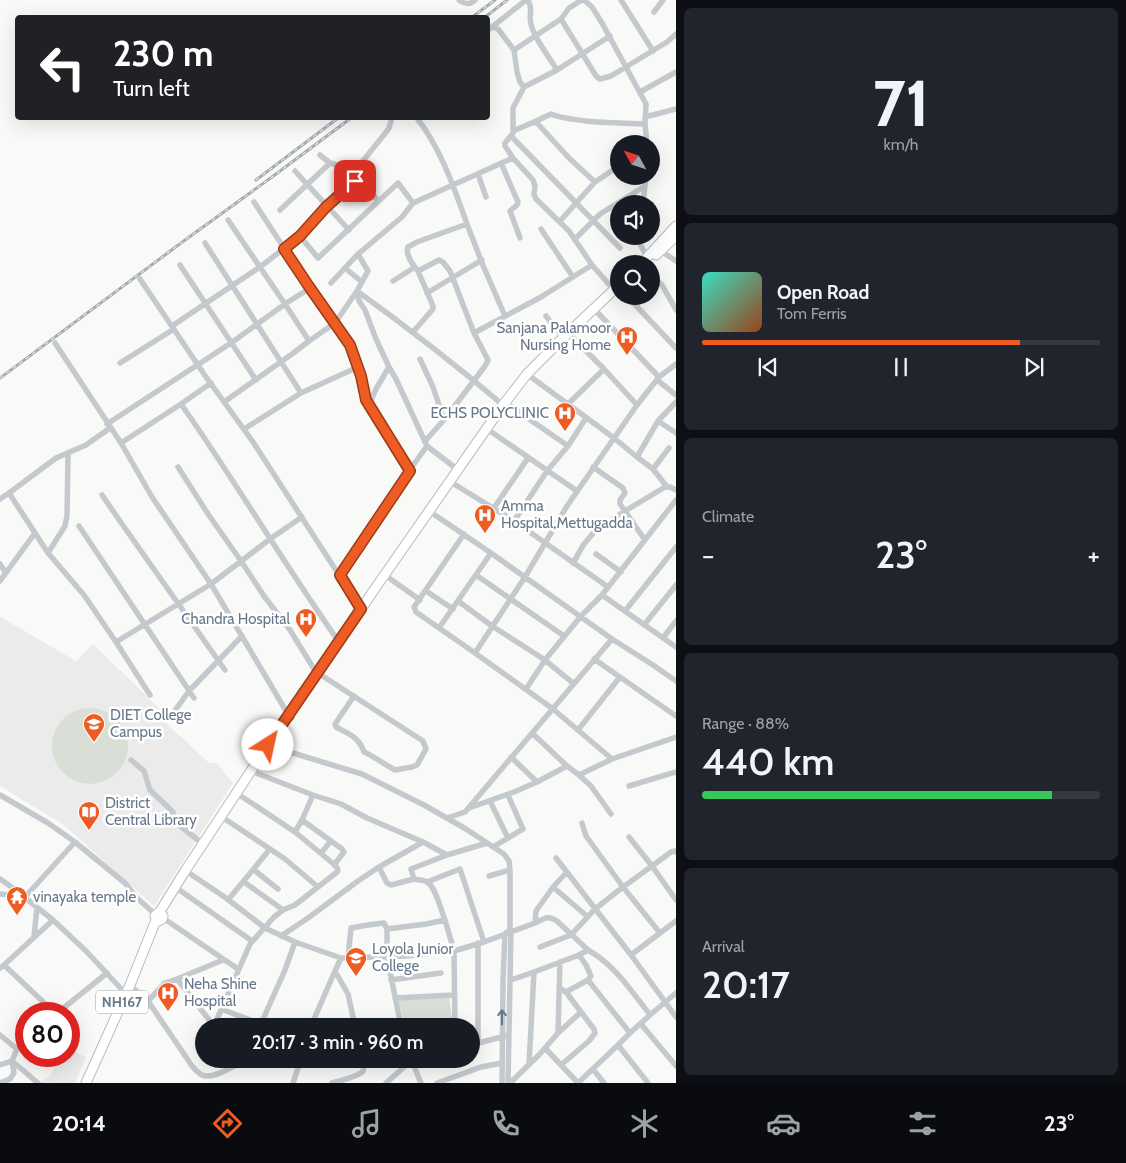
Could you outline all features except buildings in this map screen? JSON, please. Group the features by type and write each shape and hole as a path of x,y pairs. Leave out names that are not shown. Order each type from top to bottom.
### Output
{"highway":[{"path":"651,255 676,226"},
{"path":"654,255 674,240"},
{"name":"NH167","path":"91,1083 95,1069 160,917 184,871 319,675 389,578 458,470 528,374 610,296"},
{"name":"NH167","path":"319,675 361,609 431,512 454,484 506,405 567,337 597,312 610,297"},
{"name":"NH167","path":"160,917 273,747 290,717"},
{"name":"NH167","path":"86,1083 95,1069"}],"street":[{"path":"459,0 464,3 475,0"},
{"path":"490,28 527,0 532,9 530,24 557,70"},
{"path":"621,0 653,51"},
{"path":"654,12 663,0"},
{"path":"514,50 561,20 569,8 587,1 610,36 640,92 646,114 647,135"},
{"path":"561,20 600,80 611,76 653,51 676,34"},
{"path":"490,28 498,29 514,50 517,72 520,82 524,87"},
{"path":"610,36 557,70 524,87 513,108 512,134 620,248"},
{"path":"640,92 676,72"},
{"path":"610,282 592,265 569,231 536,200 533,180 513,158 505,143 512,134 551,114 559,118 608,123 676,108"},
{"path":"120,363 260,267 300,236 326,207 355,181 354,176 387,132 391,120"},
{"path":"418,120 436,147 505,316"},
{"path":"534,122 595,182"},
{"path":"320,155 367,186 378,201"},
{"path":"331,283 358,254 402,217 413,204 513,158"},
{"path":"280,210 330,163"},
{"path":"502,164 518,202 510,211 520,238"},
{"path":"295,171 349,230"},
{"path":"560,221 595,182 610,172"},
{"path":"478,174 486,197"},
{"path":"300,236 318,258 398,184 413,204"},
{"path":"575,239 593,220 610,207 645,186"},
{"path":"644,195 645,186"},
{"path":"254,202 350,345 361,376 366,400 410,471"},
{"path":"228,220 309,341"},
{"path":"413,332 432,311 433,306 408,255 408,247 467,224"},
{"path":"540,229 573,277"},
{"path":"205,243 301,393"},
{"path":"661,250 676,261"},
{"path":"224,402 335,323 368,271 358,254"},
{"path":"340,575 410,471 426,443 485,366 488,358 474,333 450,271 442,260 416,269 393,281"},
{"path":"427,293 482,260"},
{"path":"180,265 256,380"},
{"path":"474,333 541,297 592,265"},
{"path":"345,268 362,282"},
{"path":"140,279 244,429 361,609"},
{"path":"660,284 676,310"},
{"path":"0,499 56,458 86,445 109,426 310,288"},
{"path":"357,290 506,405 568,446"},
{"path":"357,290 358,301 365,310 376,339 426,443 458,470"},
{"path":"635,305 676,348"},
{"path":"597,312 658,379 676,395"},
{"path":"546,316 558,330 604,369 637,406"},
{"path":"55,343 121,443 152,498 211,584 290,717"},
{"path":"420,359 433,387 444,420"},
{"path":"475,653 511,600 567,506 593,467 658,379 676,364"},
{"path":"244,429 301,393 358,366"},
{"path":"369,405 389,367"},
{"path":"568,404 604,369"},
{"path":"531,377 653,469 667,487"},
{"path":"121,443 211,383"},
{"path":"637,457 658,421 676,402"},
{"path":"181,404 339,642"},
{"path":"514,521 586,418"},
{"path":"658,421 676,433"},
{"path":"490,431 577,491"},
{"path":"653,469 669,448"},
{"path":"48,553 65,526 67,516 68,454"},
{"path":"494,508 528,458"},
{"path":"178,467 208,514 264,596 290,630 319,675 354,696 423,741 426,749 417,765 392,769 364,752 358,741 336,727 335,724 354,696"},
{"path":"593,467 624,488 625,493 619,502 645,540"},
{"path":"454,484 514,521 608,587"},
{"path":"573,563 584,544 595,531 667,487 672,487 676,490"},
{"path":"9,493 48,553 84,595 150,695"},
{"path":"102,494 225,670"},
{"path":"526,689 564,636 621,572 676,500"},
{"path":"431,512 491,552 612,639 676,681"},
{"path":"116,642 211,584 270,538 302,517"},
{"path":"79,526 194,698"},
{"path":"0,581 35,533"},
{"path":"464,534 414,607 416,612 553,709 612,758"},
{"path":"625,611 676,547"},
{"path":"439,628 491,552"},
{"path":"596,554 621,572"},
{"path":"0,564 6,573"},
{"path":"476,575 564,636"},
{"path":"389,578 420,600"},
{"path":"644,624 676,585"},
{"path":"426,591 452,609"},
{"path":"602,595 676,647"},
{"path":"458,601 492,626 545,660 573,683"},
{"path":"662,638 676,621"},
{"path":"170,716 190,691 242,636"},
{"path":"447,818 465,812 612,639"},
{"path":"594,659 676,716"},
{"path":"578,730 620,677"},
{"path":"532,733 591,786 611,814"},
{"path":"579,775 612,758 676,737"},
{"path":"273,747 362,774 447,818 487,842 504,854 509,861 509,1083"},
{"path":"512,757 537,782"},
{"path":"131,760 144,771 150,790 173,812 174,821 203,844"},
{"path":"467,809 508,795 567,766"},
{"path":"629,786 676,772"},
{"path":"256,773 341,804 448,855"},
{"path":"0,795 76,842 125,883 137,898 160,917 238,970"},
{"path":"295,832 313,795"},
{"path":"493,847 523,829 508,795"},
{"path":"177,979 214,1026 252,941 283,910 295,905 338,870 295,832 241,796"},
{"path":"490,801 508,838"},
{"path":"225,819 285,859 318,887"},
{"path":"302,820 342,849 344,852 334,865"},
{"path":"582,823 586,836 623,887 660,933"},
{"path":"629,837 676,900"},
{"path":"321,853 331,841"},
{"path":"24,896 76,842"},
{"path":"281,936 379,867 423,842"},
{"path":"414,880 411,869 487,842"},
{"path":"228,900 270,849"},
{"path":"540,947 571,935 595,909 671,852 676,852"},
{"path":"556,858 676,1017"},
{"path":"379,867 388,884 414,880 426,882 460,869 481,942 479,1018"},
{"path":"254,870 278,890"},
{"path":"489,876 510,870"},
{"path":"189,873 265,928 295,942 344,958 406,956 454,951 546,918 552,918 588,950 599,956 621,978 650,1015"},
{"path":"535,923 536,911 566,873"},
{"path":"0,879 53,920 107,973 129,991 148,1001 192,1066 200,1074 207,1077 213,1076 228,1068"},
{"path":"244,882 283,910"},
{"path":"426,882 435,893 454,951 455,1018"},
{"path":"553,888 588,917"},
{"path":"178,889 252,941"},
{"path":"0,894 24,896"},
{"path":"34,937 37,907"},
{"path":"42,1002 2,967 53,920"},
{"path":"387,929 445,920"},
{"path":"631,955 676,921"},
{"path":"314,1018 335,971 344,958 351,928 384,923 387,929 386,956 400,1018"},
{"path":"502,1083 503,980 509,931"},
{"path":"264,1018 295,942"},
{"path":"510,980 588,950"},
{"path":"566,992 588,980 591,976 579,955"},
{"path":"148,1001 165,982 223,960"},
{"path":"558,1033 560,962"},
{"path":"335,971 348,994 353,1018"},
{"path":"530,1064 534,972"},
{"path":"71,1002 107,973"},
{"path":"392,980 441,973"},
{"path":"588,980 630,1033"},
{"path":"559,988 566,992 595,1033 561,1065"},
{"path":"546,1048 578,1083 630,1033 676,993"},
{"path":"395,998 454,995"},
{"path":"221,1009 244,1018"},
{"path":"509,1083 581,1012"},
{"path":"641,1024 676,1066"},
{"path":"480,1042 510,1034"},
{"path":"0,1035 15,1047"},
{"path":"618,1045 648,1083"},
{"path":"0,1083 10,1079 14,1073 12,1061 15,1054"},
{"path":"0,1065 12,1061"},
{"path":"12,1061 38,1083"},
{"path":"437,1083 481,1067 502,1063"},
{"path":"332,1083 359,1074 364,1068"},
{"path":"386,1083 404,1068"},
{"path":"414,1068 419,1082"},
{"path":"292,1083 298,1069"},
{"path":"592,1069 604,1083"}],"shaded area":[{"name":"DIET College Campus","path":"0,617 76,661 93,644 168,717 167,724 209,763 216,763 233,783 154,906 64,825 0,786"},
{"path":"90,708 105,711 117,719 125,731 128,746 125,761 117,773 105,781 90,784 75,781 63,773 55,761 52,746 55,731 63,719 75,711"},
{"path":"449,993 452,1018 403,1018 398,999"},
{"path":"80,1054 86,1057 75,1083 40,1082 51,1075 55,1067 80,1067"}],"railway":[{"path":"475,15 495,0"},
{"path":"488,15 507,0"},
{"path":"256,180 335,120"},
{"path":"0,378 348,120"}],"place":[{"name":"Sanjana Palamoor Nursing Home","path":"627,356"},
{"name":"ECHS POLYCLINIC","path":"565,432"},
{"name":"Amma Hospital,Mettugadda","path":"485,534"},
{"name":"Chandra Hospital","path":"306,638"},
{"name":"DIET College Campus","path":"94,743"},
{"name":"District Central Library","path":"89,831"},
{"name":"vinayaka temple","path":"17,916"},
{"name":"Loyola Junior College","path":"356,977"},
{"name":"Neha Shine Hospital","path":"168,1012"}],"route":[{"path":"268,745 361,609 340,575 410,471 366,400 361,376 350,345 284,249 300,236 326,207 355,181"}]}
